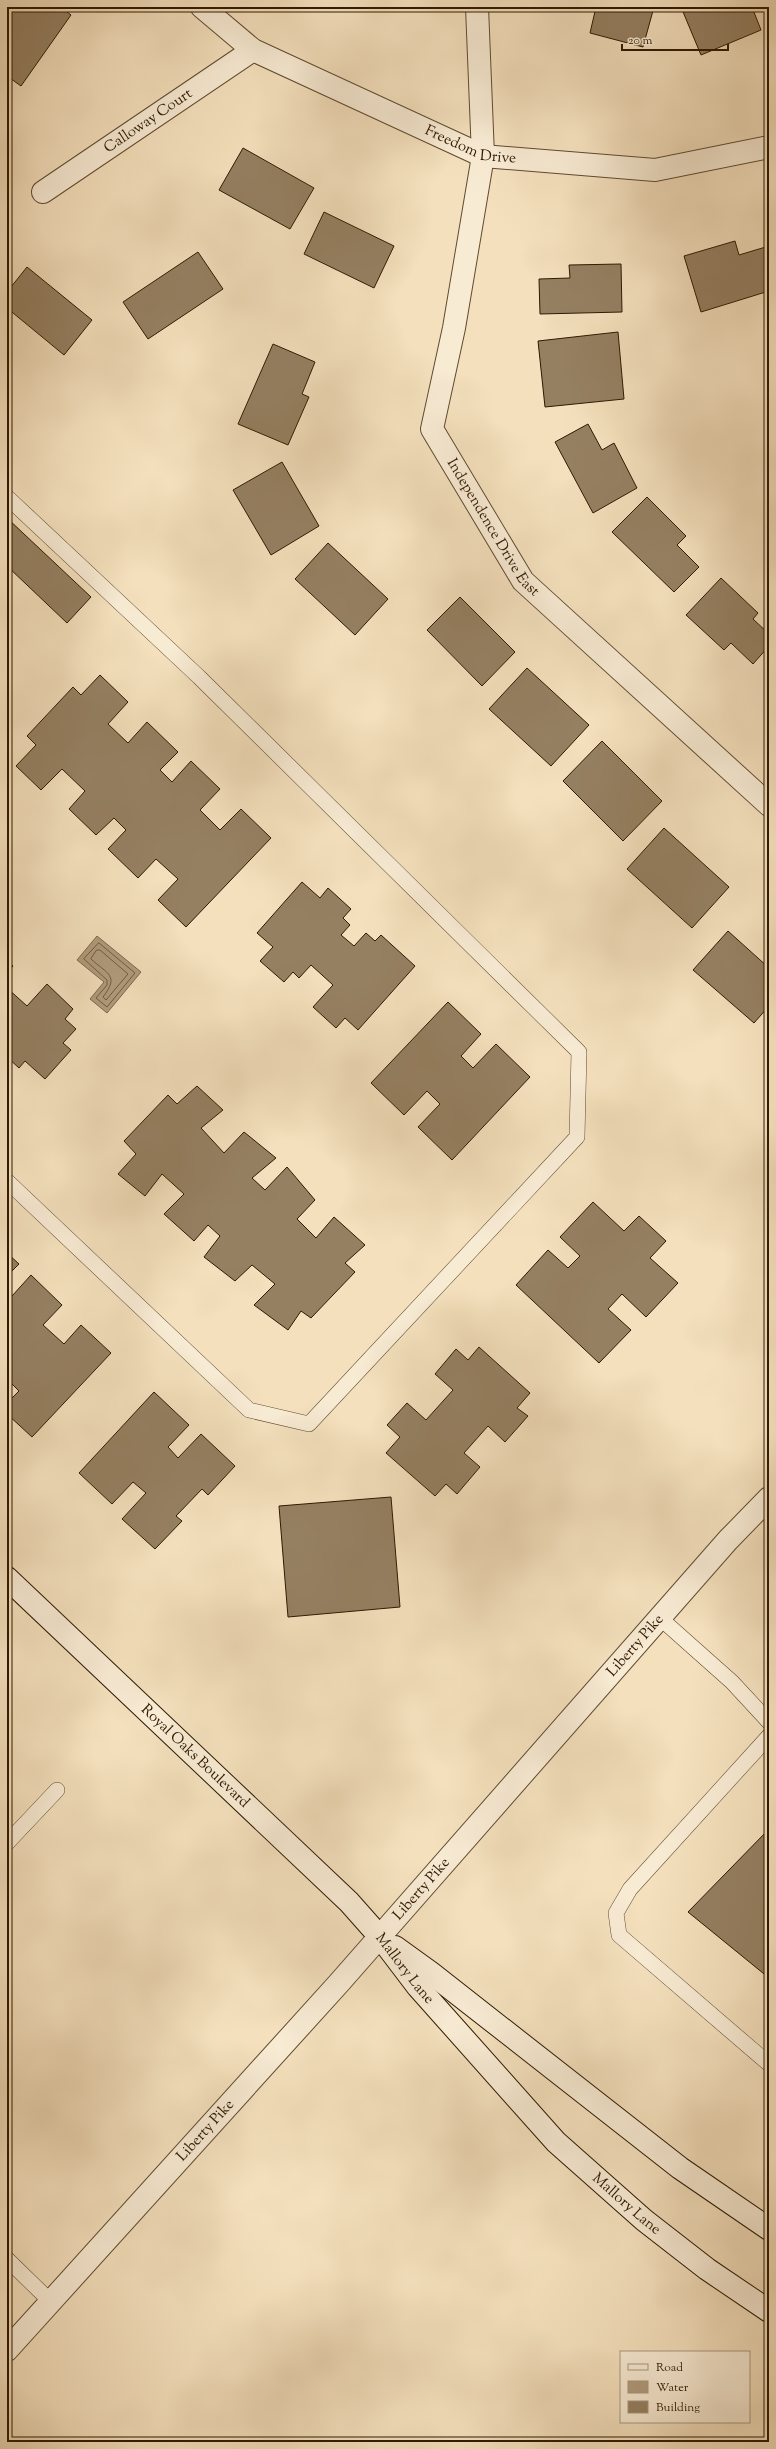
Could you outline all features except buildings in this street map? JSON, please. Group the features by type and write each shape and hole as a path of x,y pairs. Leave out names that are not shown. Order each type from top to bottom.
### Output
{"street":[{"name":"Freedom Drive","path":"202,7 253,50 483,156 655,170 769,147"},
{"name":"Independence Drive East","path":"478,7 483,156 454,328 432,429 523,581 769,805"},
{"name":"Calloway Court","path":"44,192 253,50"},
{"name":"Liberty Pike","path":"7,2350 380,1937 728,1540 769,1498"},
{"name":"Royal Oaks Boulevard","path":"7,1578 349,1902 380,1937"},
{"name":"Mallory Lane","path":"380,1937 431,1973 680,2168 769,2229"},
{"name":"Mallory Lane","path":"380,1937 418,1987 556,2142 644,2220 707,2269 769,2311"}],"lane":[{"path":"7,497 199,677 579,1052 578,1137 309,1424 249,1410 7,1182"},
{"path":"660,1618 732,1682 769,1722"},
{"path":"769,1736 630,1889 616,1913 619,1935 769,2064"},
{"path":"7,1843 57,1790"},
{"path":"7,2259 50,2301"}],"water":[{"path":"97,936 141,972 107,1013 90,999 104,982 77,960"}]}
